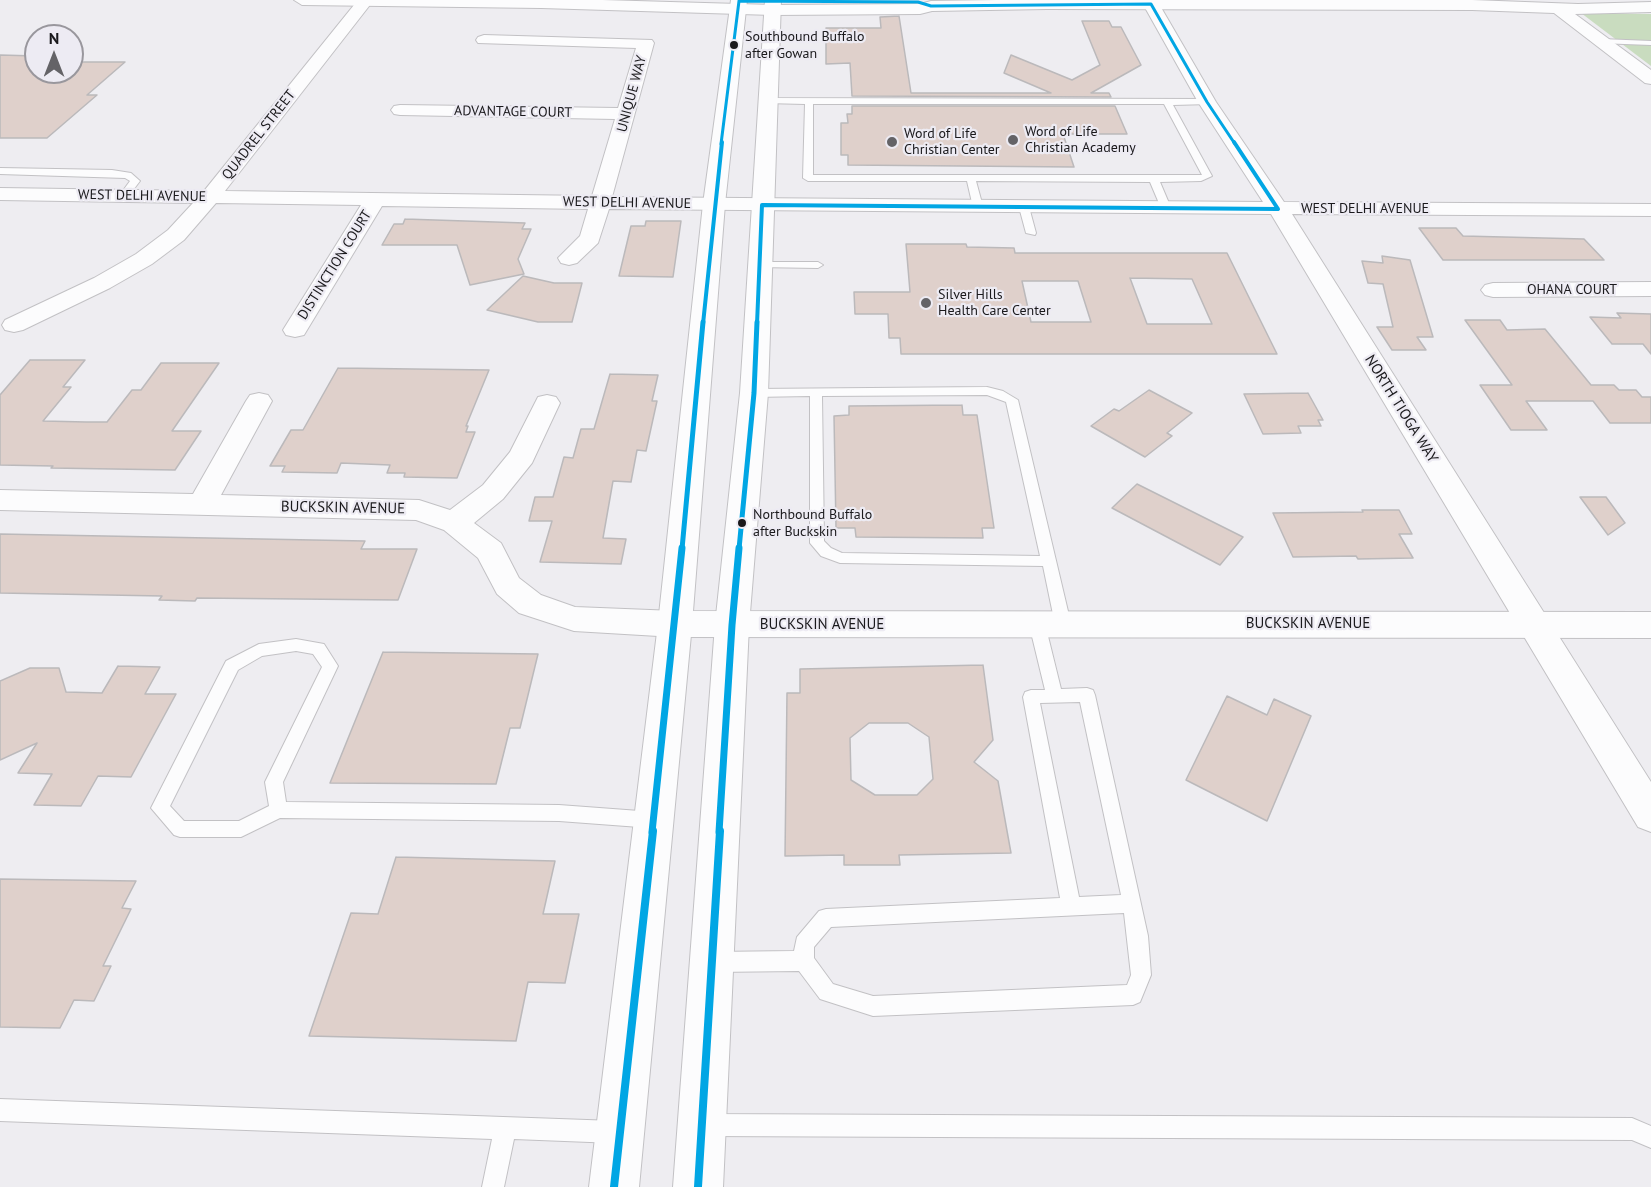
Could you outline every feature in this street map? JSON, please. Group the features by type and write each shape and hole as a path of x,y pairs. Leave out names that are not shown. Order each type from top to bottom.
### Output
{"main road":[{"path":"302,0 739,3"},
{"path":"542,2 582,0"},
{"path":"628,0 920,9 930,3 1470,2 1556,7 1651,79"},
{"path":"614,1187 675,624 714,204 739,3"},
{"path":"698,1187 732,625 754,393 773,4"},
{"name":"BUCKSKIN AVENUE","path":"675,624 1651,625"}],"street":[{"name":"QUADREL STREET","path":"14,325 102,283 144,259 176,235 210,197 365,1"},
{"name":"NORTH TIOGA WAY","path":"1150,4 1207,102 1278,209 1536,624 1651,815"},
{"name":"UNIQUE WAY","path":"484,40 646,43 590,238 569,258"},
{"name":"ADVANTAGE COURT","path":"400,110 627,114"},
{"name":"WEST DELHI AVENUE","path":"0,194 762,205 1651,210"},
{"name":"DISTINCTION COURT","path":"295,330 375,200"},
{"name":"OHANA COURT","path":"1493,290 1651,289"},
{"path":"202,504 259,400"},
{"path":"454,523 494,492 522,456 547,403"},
{"name":"BUCKSKIN AVENUE","path":"0,500 419,510 454,523 490,551 508,586 530,604 574,619 675,624"}],"lane":[{"path":"1601,41 1651,43"},
{"path":"768,101 1207,102"},
{"path":"809,101 808,178 1154,179 1207,176 1167,102"},
{"path":"0,171 112,173 128,176 135,181 124,196"},
{"path":"971,179 978,207"},
{"path":"1154,179 1166,208"},
{"path":"1024,207 1031,233"},
{"path":"760,265 818,265"},
{"path":"754,393 987,391 1012,400 1049,561 1054,695"},
{"path":"816,393 817,543 826,552 840,558 1049,561"},
{"path":"278,810 274,782 330,666 318,648 296,645 260,650 232,666 160,808 180,829 241,829 278,810 559,813 653,820"},
{"path":"1071,906 1030,697 1087,695 1132,904 1138,936 1141,975 1133,995 873,1006 827,992 804,961 804,944 826,918 1132,904"},
{"path":"713,962 804,961"},
{"path":"2,1114 620,1133"},
{"path":"702,1125 1632,1129 1651,1137"},
{"path":"493,1187 505,1128"}],"green space":[{"path":"1581,13 1651,14 1651,66"}],"building":[{"path":"899,16 911,93 1051,93 1004,73 1011,55 1072,80 1100,65 1082,21 1109,21 1112,27 1121,27 1141,65 1091,93 1109,93 1111,97 852,96 850,63 826,64 826,28 881,28 880,17"},
{"path":"0,55 24,56 24,84 84,84 84,62 125,62 87,95 97,95 47,138 0,138"},
{"path":"852,106 1115,106 1127,134 1063,134 1074,167 848,165 848,155 841,155 841,123 848,123 847,114 852,114"},
{"path":"405,219 525,223 522,229 531,229 518,259 524,274 470,285 457,245 382,245 394,224 403,224"},
{"path":"646,221 681,221 673,277 619,276 631,226 645,226"},
{"path":"1419,228 1456,228 1463,236 1584,239 1604,260 1443,260"},
{"name":"Silver Hills Health Care Center","path":"906,244 966,244 967,247 1014,248 1015,253 1227,253 1277,354 901,354 900,338 889,338 888,314 855,314 854,292 910,292","holes":["1130,278 1192,279 1212,324 1147,324","1022,281 1078,281 1091,322 1031,322"]},
{"path":"1382,256 1410,260 1433,337 1417,337 1426,350 1392,350 1377,327 1393,327 1383,284 1368,283 1362,261 1383,263"},
{"path":"523,276 554,283 582,283 572,322 538,322 487,310"},
{"path":"1617,313 1651,314 1651,354 1643,344 1612,344 1590,317 1621,318"},
{"path":"1465,320 1500,320 1507,330 1545,329 1591,385 1614,385 1619,390 1636,390 1642,397 1651,397 1651,423 1610,423 1593,401 1526,401 1547,430 1511,430 1480,385 1512,385"},
{"path":"30,360 85,360 63,387 71,387 43,421 86,422 107,422 132,390 141,390 161,363 219,363 172,431 201,431 175,470 0,465 0,395"},
{"path":"338,368 489,370 466,426 468,426 466,432 475,432 457,478 404,477 405,473 387,473 390,465 341,463 337,473 282,472 285,466 270,466 291,430 303,430"},
{"path":"610,374 658,375 652,401 657,401 646,451 637,450 631,482 613,481 603,538 626,539 621,564 540,562 552,521 529,521 535,497 553,497 564,457 573,458 581,429 594,429"},
{"path":"1149,390 1192,413 1167,433 1172,436 1145,457 1091,426 1114,409 1119,411"},
{"path":"1308,393 1323,420 1318,420 1321,426 1298,426 1301,433 1263,434 1244,394"},
{"path":"962,405 963,415 977,415 994,528 982,528 983,538 856,537 855,528 836,528 834,416 849,415 849,406"},
{"path":"1137,484 1243,537 1220,565 1112,508"},
{"path":"1580,497 1606,497 1625,523 1608,535"},
{"path":"1362,510 1399,510 1412,534 1399,534 1413,558 1293,557 1273,513 1363,512"},
{"path":"0,534 365,541 361,549 417,549 398,600 197,598 195,601 159,600 162,596 0,593"},
{"path":"383,652 538,654 520,728 510,728 496,784 330,783"},
{"path":"983,665 993,740 974,762 998,781 1011,853 899,855 900,865 844,865 844,855 785,856 787,693 800,693 800,669","holes":["869,723 908,723 929,737 933,779 917,795 875,795 851,780 850,738"]},
{"path":"118,666 160,667 145,694 176,694 131,777 98,776 81,806 34,805 52,774 18,773 37,743 0,760 0,681 30,668 59,668 66,692 102,693"},
{"path":"1227,696 1267,715 1274,699 1311,716 1267,821 1186,780"},
{"path":"396,857 555,861 543,914 579,914 565,983 528,982 516,1041 309,1036 351,913 378,914"},
{"path":"0,879 136,881 122,908 131,909 103,966 111,966 94,1001 74,1000 60,1028 0,1027"}],"transit line":[{"path":"614,1187 675,624 714,204 739,1 918,2 931,6 1151,4 1207,102 1278,209"},
{"path":"698,1187 732,625 754,393 762,205 1278,209"}],"place":[{"name":"Southbound Buffalo after Gowan","path":"734,45"},
{"name":"Word of Life Christian Academy","path":"1013,140"},
{"name":"Word of Life Christian Center","path":"892,142"},
{"name":"Silver Hills Health Care Center","path":"926,303"},
{"name":"Northbound Buffalo after Buckskin","path":"742,523"}]}
